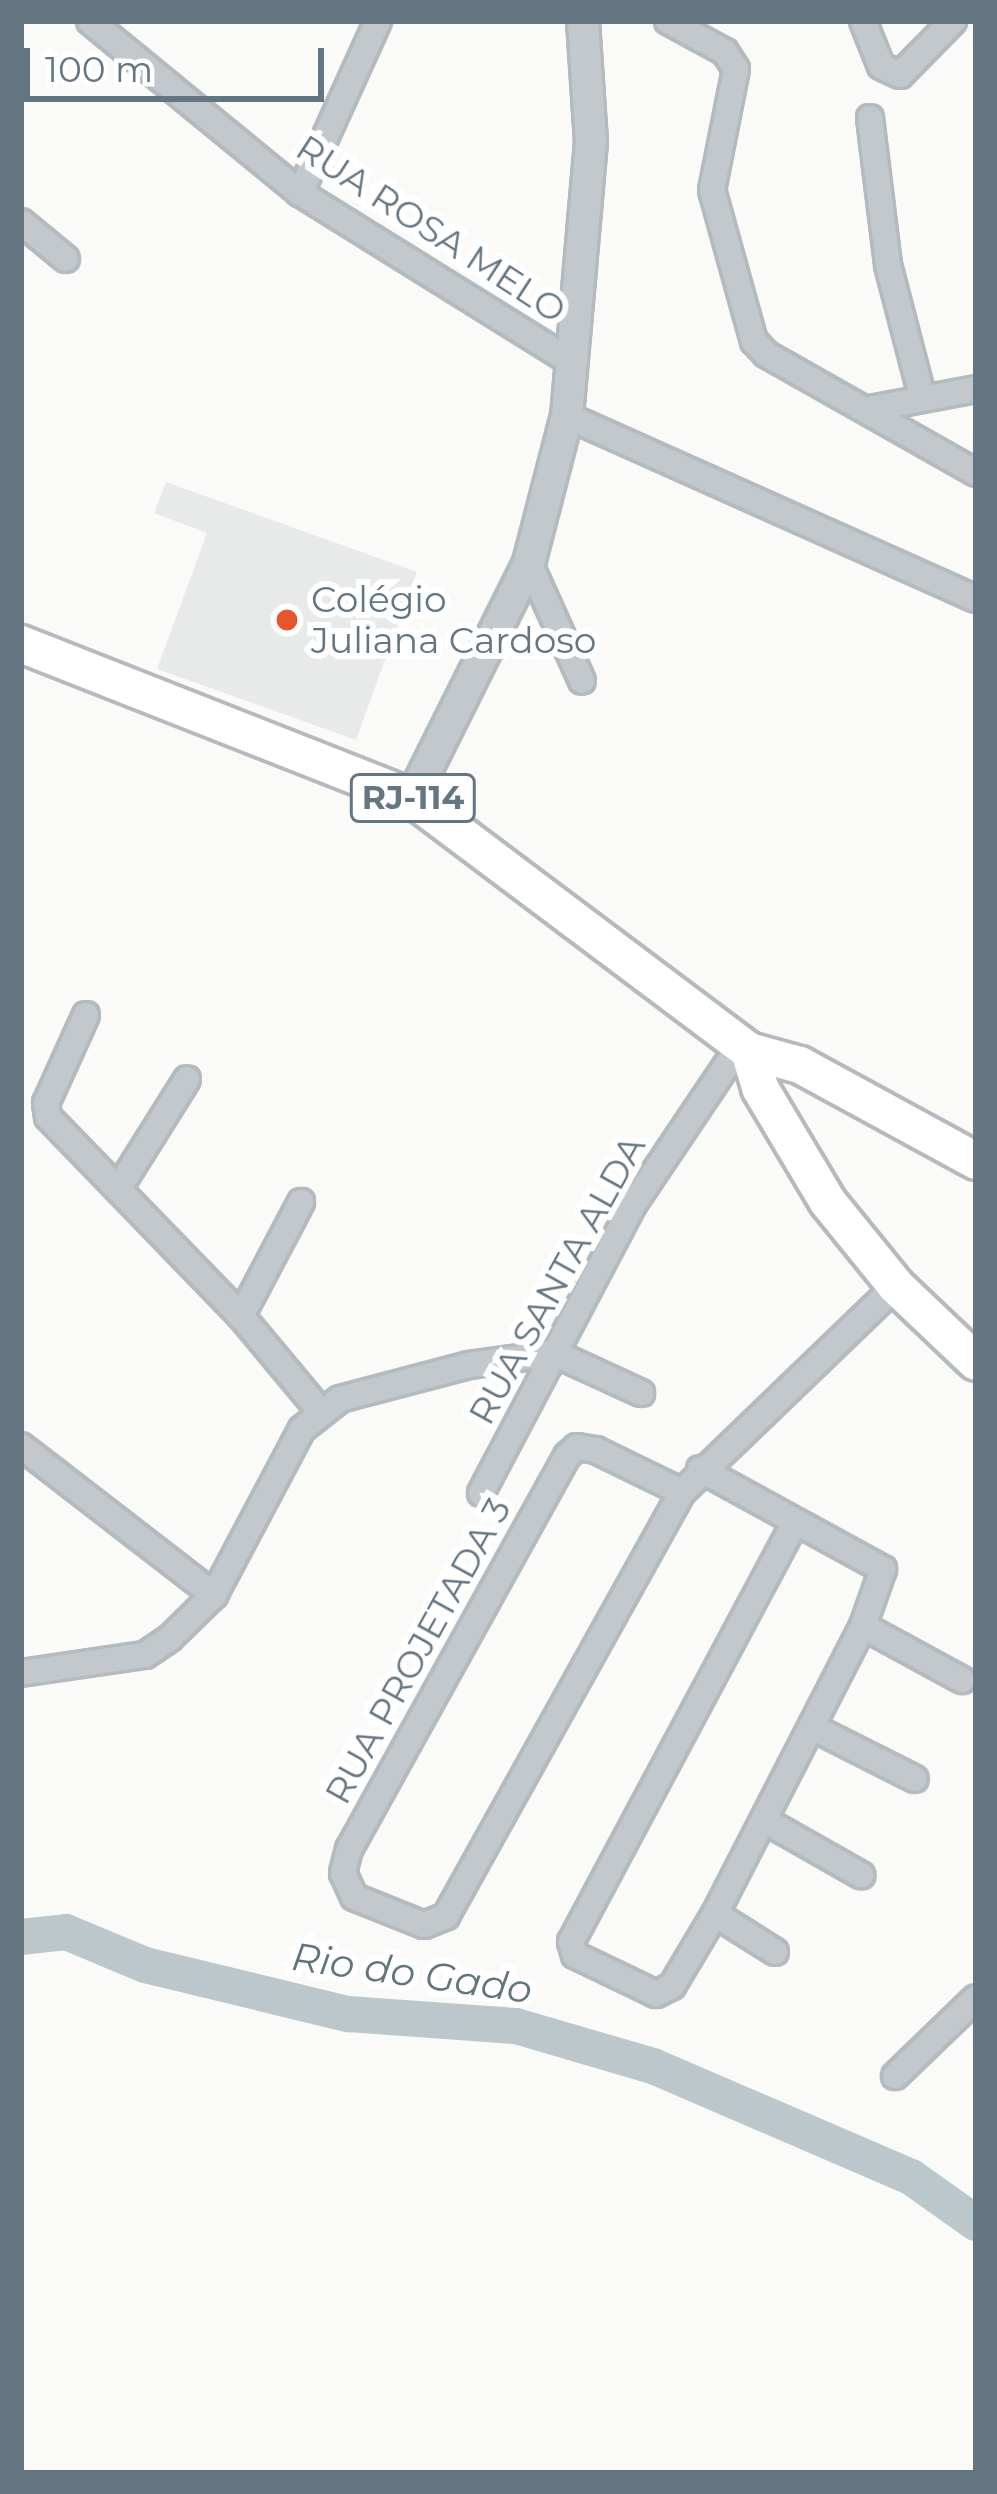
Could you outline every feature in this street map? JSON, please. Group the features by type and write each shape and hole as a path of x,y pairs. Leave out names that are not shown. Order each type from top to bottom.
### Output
{"main road":[{"name":"RJ-114","path":"21,644 412,798 745,1048 800,1064 976,1161"},
{"path":"745,1048 769,1103 829,1202 896,1286 976,1362"},
{"path":"769,1103 779,1081 800,1064"}],"street":[{"name":"RUA ROSA MELO","path":"90,21 300,194 567,358"},
{"path":"300,194 378,21"},
{"path":"412,798 529,563 567,416 567,358 591,142 583,21"},
{"path":"668,21 725,52 736,69 712,190 754,340 766,355 976,472"},
{"path":"863,21 881,66 900,75 953,21"},
{"path":"870,118 887,265 923,399"},
{"path":"21,222 66,259"},
{"path":"870,409 976,389"},
{"path":"567,416 976,598"},
{"path":"529,563 582,681"},
{"path":"86,1015 45,1110 241,1316 321,1412"},
{"name":"RUA SANTA ALDA","path":"482,1492 634,1203 745,1048"},
{"path":"120,1186 187,1078"},
{"path":"241,1316 301,1202"},
{"path":"682,1492 700,1469 896,1286"},
{"path":"21,1673 146,1655 214,1595 285,1454 321,1412 389,1384 554,1354 641,1393"},
{"path":"21,1446 214,1595"},
{"name":"RUA PROJETADA 3","path":"577,1447 596,1450 682,1492 454,1905 424,1925 354,1897 343,1873 349,1849 567,1456 577,1447"},
{"path":"700,1469 883,1569 863,1627 764,1820 715,1914 663,1994 572,1949 794,1524"},
{"path":"863,1627 962,1680"},
{"path":"812,1727 916,1779"},
{"path":"764,1820 861,1875"},
{"path":"715,1914 775,1952"},
{"path":"895,2076 976,1998"}],"shaded area":[{"name":"Colégio Juliana Cardoso","path":"166,482 417,572 356,740 157,669 207,533 154,513"}],"waterway":[{"name":"Rio do Gado","path":"21,1937 66,1932 145,1965 348,2014 516,2026 653,2066 911,2177 976,2223"}],"place":[{"name":"Colégio Juliana Cardoso","path":"287,620"}]}
